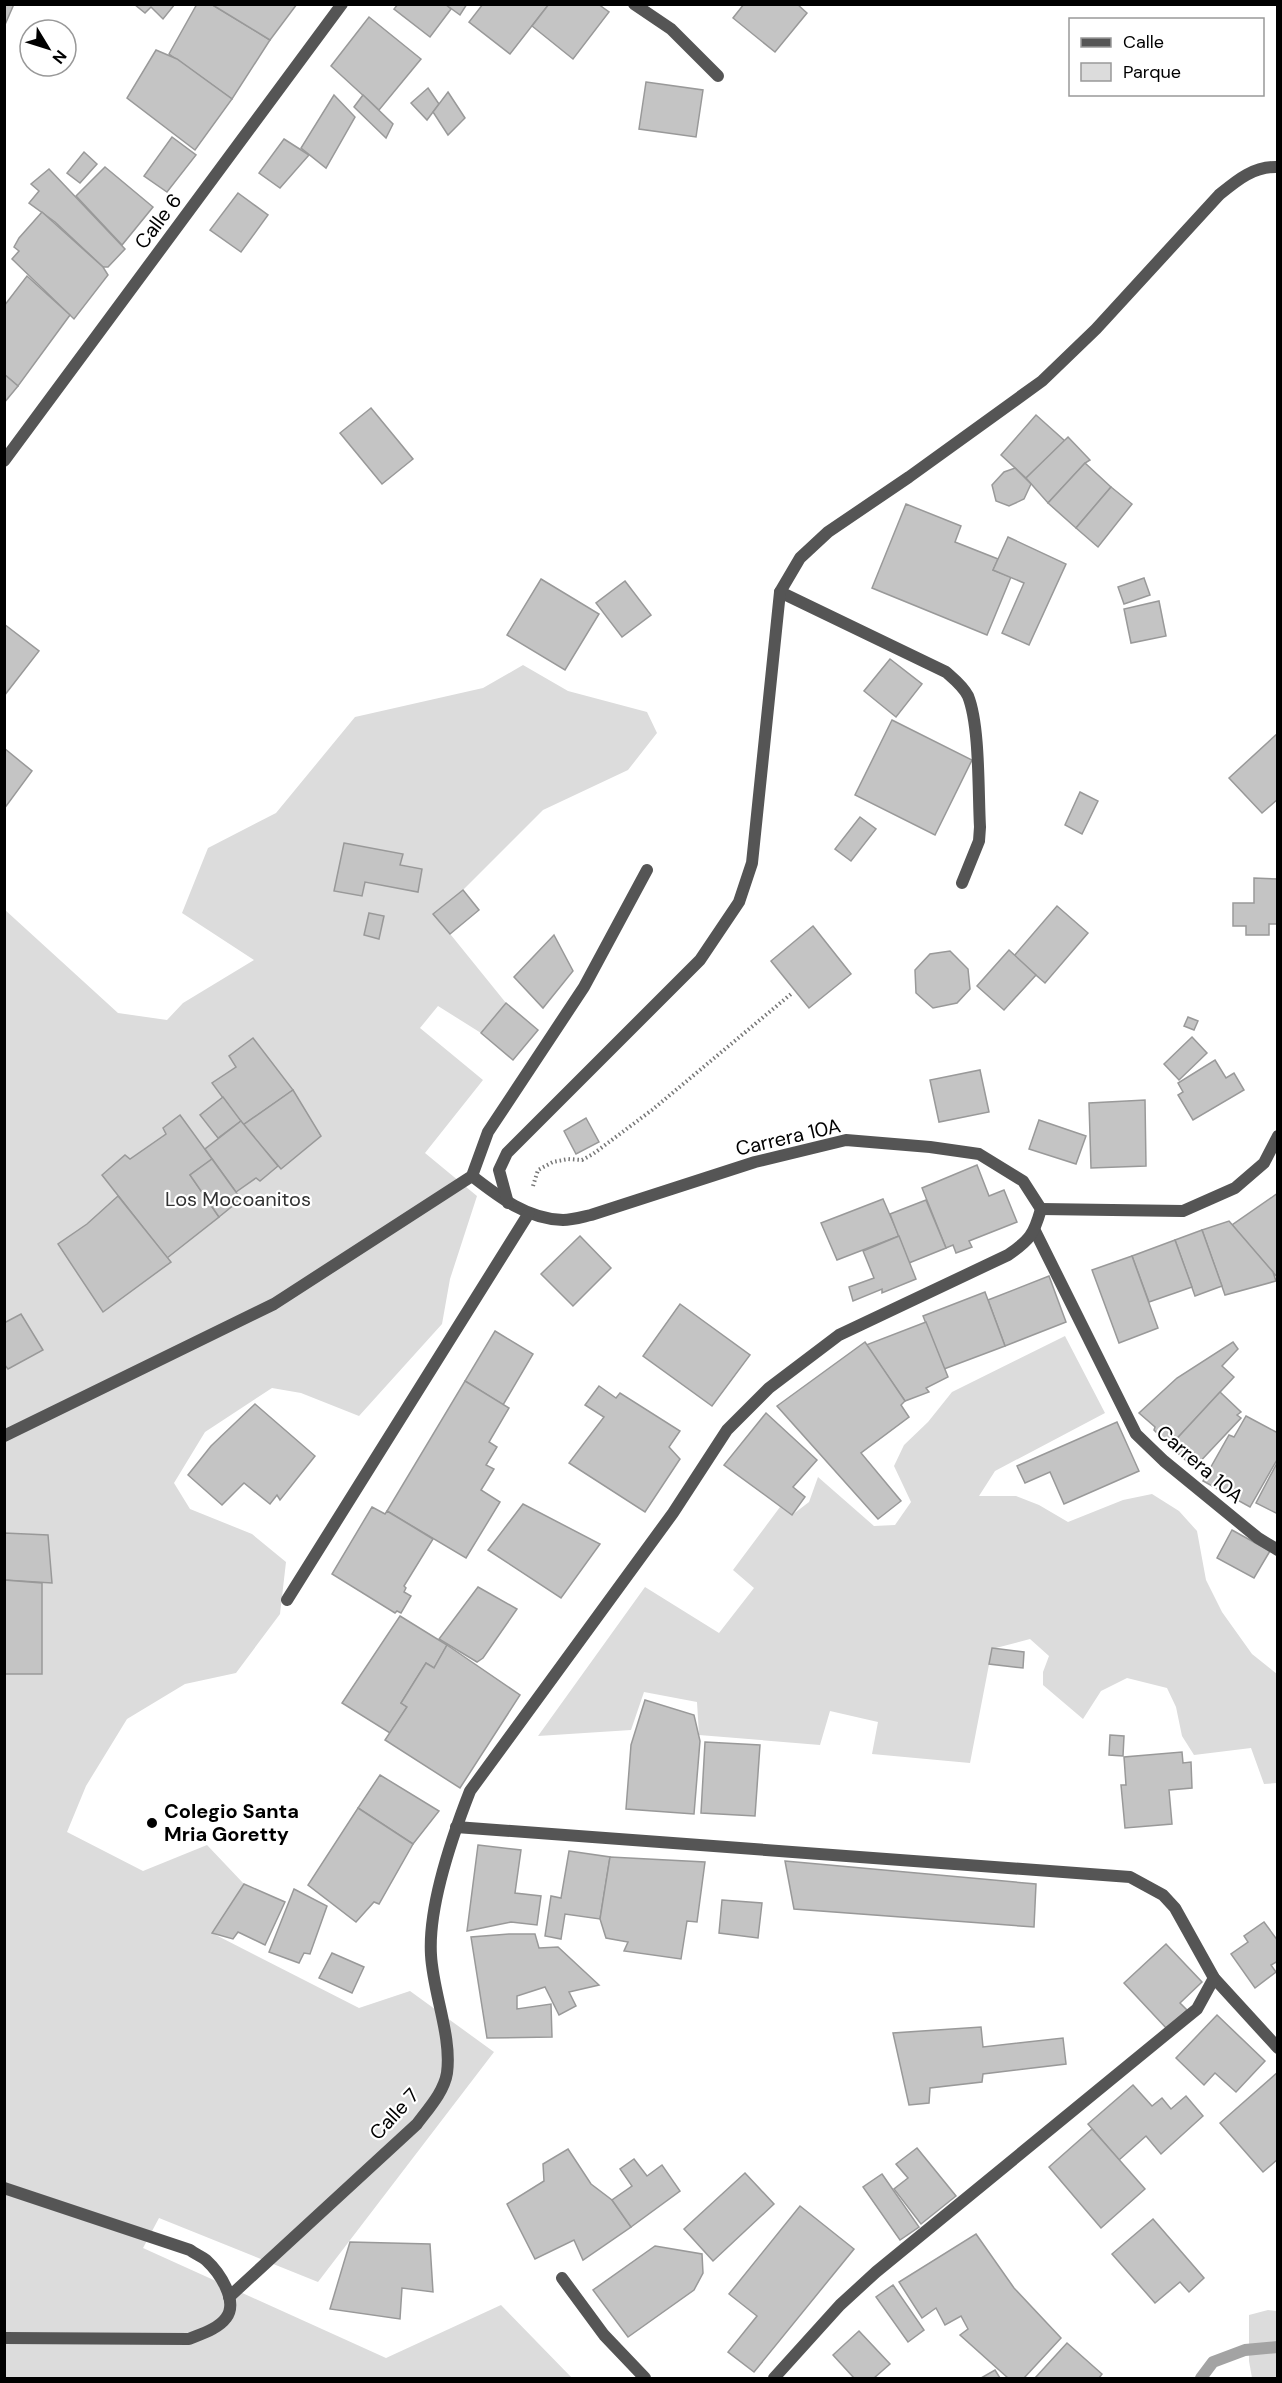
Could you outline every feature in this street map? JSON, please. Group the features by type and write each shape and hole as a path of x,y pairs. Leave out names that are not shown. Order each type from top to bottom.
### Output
{"street":[{"name":"Calle 6","path":"4,461 342,4"},
{"path":"634,4 671,29 718,76"},
{"path":"508,1203 500,1170 507,1153 700,960 739,902 752,863 780,592 800,558 828,532 1042,381 1096,329 1219,195 1241,177 1266,166 1278,167"},
{"path":"780,592 946,672 958,682 968,696 975,729 980,826 979,841 962,883"},
{"path":"4,1436 274,1304 472,1176 488,1132 584,987 647,870"},
{"path":"1035,1231 1041,1209 1183,1211 1235,1188 1264,1163 1278,1136"},
{"name":"Carrera 10A","path":"472,1176 508,1203 529,1213 563,1220 591,1215 754,1162 846,1140 930,1147 979,1154 1023,1181 1041,1209"},
{"path":"287,1600 529,1213"},
{"name":"Carrera 10A","path":"1035,1231 1136,1434 1164,1461 1258,1538 1278,1550"},
{"name":"Calle 7","path":"229,2297 417,2124 439,2094 447,2074 447,2052 431,1955 435,1909 456,1827 470,1791 673,1513 727,1430 769,1388 839,1335 1008,1255 1025,1243 1035,1231"},
{"path":"456,1827 1130,1877 1163,1895 1175,1908 1214,1978 1278,2048"},
{"path":"774,2379 840,2305 876,2272 1197,2009 1214,1978"},
{"path":"4,2188 190,2250 206,2260 217,2274 229,2297 230,2308 226,2318 214,2328 189,2339 4,2338"},
{"path":"562,2278 604,2335 645,2379"}],"path":[{"path":"529,1213 538,1170 553,1162 568,1159 582,1160 593,1154 652,1110 791,994"}],"green space":[{"name":"Los Mocoanitos","path":"523,665 568,691 647,712 657,733 628,770 543,810 463,890 434,914 506,1003 481,1033 438,1006 420,1028 483,1080 425,1153 477,1196 450,1279 442,1324 359,1416 301,1393 272,1388 205,1432 174,1483 190,1509 252,1534 286,1562 280,1614 236,1673 185,1684 127,1719 86,1786 67,1832 143,1871 207,1845 244,1884 212,1933 359,2008 410,1991 494,2052 318,2282 159,2218 143,2248 386,2358 501,2305 572,2378 5,2378 4,909 118,1013 167,1020 183,1003 254,960 182,913 208,848 276,813 355,717 483,688"},
{"path":"1065,1336 1105,1413 995,1471 979,1496 1016,1496 1039,1505 1068,1522 1123,1500 1152,1494 1179,1511 1197,1531 1206,1580 1222,1612 1252,1654 1277,1674 1277,1783 1264,1784 1251,1748 1194,1755 1182,1736 1176,1707 1167,1688 1127,1678 1101,1691 1083,1719 1043,1685 1043,1672 1049,1656 1030,1639 992,1649 970,1763 872,1754 878,1722 830,1711 820,1745 699,1735 697,1702 644,1692 631,1730 538,1736 645,1587 719,1633 754,1588 733,1570 780,1507 792,1515 809,1502 818,1477 874,1526 895,1525 911,1502 894,1466 904,1445 928,1422 952,1392"},
{"path":"1268,2310 1277,2311 1277,2378 1252,2378 1249,2361 1249,2315"}],"building":[{"path":"4,4 14,4 4,27"},
{"path":"134,4 175,4 163,19 151,7 145,13"},
{"path":"197,4 211,4 270,40 232,99 169,54"},
{"path":"211,4 297,4 270,40"},
{"path":"398,4 445,4 451,9 430,37 394,9"},
{"path":"445,4 467,4 460,15"},
{"path":"483,4 549,4 510,54 469,22"},
{"path":"549,4 598,4 609,12 573,59 532,26"},
{"path":"744,4 797,4 807,13 775,52 733,18"},
{"path":"369,17 421,59 379,110 331,66"},
{"path":"156,50 177,59 232,99 195,150 127,98"},
{"path":"646,82 703,90 696,137 639,129"},
{"path":"428,88 439,104 427,120 411,103"},
{"path":"448,92 465,118 448,135 433,112"},
{"path":"334,95 355,117 326,168 301,148"},
{"path":"363,95 393,124 386,138 354,107"},
{"path":"172,137 196,155 167,192 144,176"},
{"path":"284,139 309,155 280,188 259,173"},
{"path":"84,152 97,164 80,183 67,173"},
{"path":"105,167 153,207 122,245 76,196"},
{"path":"49,169 125,249 108,267 103,267 55,222 29,203 39,191 31,184"},
{"path":"238,193 268,215 241,252 210,230"},
{"path":"42,212 103,267 108,275 74,319 12,259 19,251 14,247 19,238"},
{"path":"27,276 70,315 18,386 4,374 4,306"},
{"path":"4,374 18,386 4,403"},
{"path":"371,408 413,459 382,484 340,433"},
{"path":"1036,415 1065,441 1026,478 1001,455"},
{"path":"1068,437 1090,460 1048,503 1026,478"},
{"path":"1085,463 1111,487 1076,528 1048,503"},
{"path":"1015,468 1031,484 1024,499 1009,506 996,501 992,485 1004,472"},
{"path":"1111,487 1132,504 1098,547 1076,528"},
{"path":"906,504 961,526 955,542 998,559 993,570 1011,577 987,635 872,588"},
{"path":"1008,537 1066,564 1029,645 1002,633 1024,583 993,570"},
{"path":"1144,578 1150,595 1124,604 1118,587"},
{"path":"541,579 599,614 565,670 507,635"},
{"path":"625,581 651,615 622,637 596,603"},
{"path":"1159,601 1166,636 1131,643 1124,609"},
{"path":"4,624 39,651 4,696"},
{"path":"890,659 922,684 896,717 864,691"},
{"path":"892,720 972,760 935,835 855,795"},
{"path":"1278,733 1278,799 1262,813 1229,778"},
{"path":"4,748 32,771 4,809"},
{"path":"1080,792 1098,801 1082,834 1065,825"},
{"path":"860,817 876,829 851,861 835,849"},
{"path":"344,843 403,854 400,865 422,869 418,892 365,882 362,896 334,891"},
{"path":"1254,878 1278,879 1278,924 1269,924 1269,935 1246,935 1246,926 1233,926 1233,903 1254,903"},
{"path":"463,890 479,910 450,934 433,914"},
{"path":"1057,906 1088,933 1045,983 1014,956"},
{"path":"369,913 384,916 379,939 364,935"},
{"path":"813,926 851,974 809,1008 771,961"},
{"path":"554,935 573,971 543,1008 514,977"},
{"path":"1009,950 1036,975 1004,1010 977,986"},
{"path":"950,951 968,969 970,989 957,1003 933,1008 916,993 915,970 930,954"},
{"path":"506,1003 538,1030 513,1060 481,1033"},
{"path":"1188,1017 1198,1021 1194,1030 1184,1026"},
{"path":"1192,1037 1207,1053 1179,1080 1164,1064"},
{"path":"253,1038 293,1090 243,1125 212,1083 236,1067 229,1056"},
{"path":"1215,1060 1226,1078 1234,1073 1244,1090 1193,1120 1178,1095 1183,1092 1178,1083"},
{"path":"980,1070 989,1112 939,1122 930,1080"},
{"path":"293,1090 321,1136 281,1169 243,1125"},
{"path":"223,1097 241,1121 218,1138 200,1115"},
{"path":"1145,1100 1146,1166 1091,1168 1089,1103"},
{"path":"180,1115 212,1159 190,1175 219,1217 167,1258 102,1175 125,1155 130,1159 166,1134 163,1128"},
{"path":"586,1118 599,1142 576,1154 564,1131"},
{"path":"1039,1120 1086,1136 1076,1164 1029,1149"},
{"path":"241,1121 278,1166 260,1181 256,1178 236,1192 205,1149"},
{"path":"212,1159 241,1199 219,1217 190,1175"},
{"path":"977,1165 989,1196 1004,1190 1017,1222 969,1241 972,1247 956,1253 953,1245 946,1248 922,1188"},
{"path":"1278,1193 1278,1278 1232,1225"},
{"path":"118,1196 171,1262 103,1312 58,1244 87,1224"},
{"path":"883,1199 899,1236 837,1260 821,1223"},
{"path":"926,1200 946,1248 909,1263 890,1214"},
{"path":"1229,1221 1273,1272 1276,1281 1225,1295 1202,1230"},
{"path":"1202,1230 1222,1286 1195,1296 1175,1240"},
{"path":"580,1236 611,1268 573,1306 541,1274"},
{"path":"899,1236 916,1279 882,1293 882,1289 853,1301 849,1287 874,1278 863,1251"},
{"path":"1175,1240 1192,1287 1149,1302 1132,1256"},
{"path":"1132,1256 1158,1328 1119,1343 1092,1270"},
{"path":"1049,1276 1066,1322 1005,1346 988,1300"},
{"path":"985,1292 1005,1346 944,1369 923,1316"},
{"path":"680,1304 750,1355 712,1406 643,1356"},
{"path":"21,1314 43,1350 8,1369 4,1364 4,1323"},
{"path":"926,1322 948,1377 926,1388 929,1392 905,1401 866,1345"},
{"path":"495,1331 533,1354 503,1405 465,1381"},
{"path":"865,1342 905,1401 901,1405 909,1417 861,1453 901,1501 878,1519 777,1406"},
{"path":"1233,1342 1238,1349 1222,1366 1234,1377 1170,1446 1154,1430 1155,1427 1139,1413 1177,1378"},
{"path":"465,1381 509,1408 489,1442 497,1447 486,1465 494,1469 481,1490 500,1502 466,1558 387,1511"},
{"path":"599,1386 616,1398 620,1393 680,1431 669,1447 680,1459 645,1512 569,1463 604,1417 585,1405"},
{"path":"1220,1392 1241,1412 1237,1415 1241,1418 1194,1468 1170,1446"},
{"path":"255,1404 315,1456 280,1500 277,1495 270,1504 244,1483 222,1505 188,1475 211,1446"},
{"path":"766,1413 817,1460 793,1487 805,1497 792,1515 724,1465"},
{"path":"1246,1416 1278,1433 1278,1458 1250,1507 1203,1481 1229,1435 1234,1437"},
{"path":"1117,1422 1139,1471 1064,1504 1050,1472 1025,1483 1017,1466"},
{"path":"1278,1461 1278,1514 1256,1503"},
{"path":"523,1504 600,1544 561,1598 488,1550"},
{"path":"372,1507 385,1514 387,1511 433,1539 404,1586 406,1588 404,1592 411,1596 401,1613 397,1611 395,1613 332,1574"},
{"path":"1232,1530 1270,1551 1254,1578 1217,1558"},
{"path":"4,1533 48,1535 52,1583 4,1580"},
{"path":"4,1580 42,1583 42,1674 4,1674"},
{"path":"478,1587 517,1609 483,1658 477,1662 439,1639"},
{"path":"400,1616 447,1645 434,1668 426,1663 401,1703 407,1707 390,1733 342,1703"},
{"path":"447,1645 520,1695 460,1788 385,1740 407,1707 401,1703 426,1663 434,1668"},
{"path":"992,1648 1024,1652 1023,1668 989,1664"},
{"path":"645,1700 694,1715 700,1741 694,1814 626,1809 631,1745"},
{"path":"1110,1735 1124,1736 1123,1756 1109,1755"},
{"path":"705,1742 760,1745 755,1816 701,1813"},
{"path":"1182,1752 1183,1763 1191,1762 1192,1788 1169,1790 1172,1824 1125,1828 1121,1785 1126,1785 1124,1757"},
{"path":"380,1775 439,1811 413,1844 358,1808"},
{"path":"358,1808 413,1844 379,1904 374,1902 356,1922 308,1885"},
{"path":"478,1845 521,1850 515,1893 541,1896 537,1925 511,1922 467,1931"},
{"path":"569,1851 610,1857 600,1919 565,1914 561,1939 545,1936 551,1896 561,1898"},
{"path":"610,1857 705,1862 697,1922 687,1921 681,1959 624,1951 628,1942 606,1938 600,1919"},
{"path":"785,1861 1036,1884 1034,1927 794,1909"},
{"path":"244,1884 285,1902 265,1945 238,1932 233,1939 212,1933"},
{"path":"294,1889 327,1906 310,1954 304,1953 299,1963 269,1952"},
{"path":"722,1900 762,1903 758,1938 719,1933"},
{"path":"1264,1922 1278,1941 1278,1961 1271,1965 1276,1972 1255,1988 1231,1954 1248,1942 1244,1936"},
{"path":"535,1934 539,1948 558,1947 599,1985 569,1992 576,2006 559,2015 545,1987 517,1996 517,2009 551,2004 552,2037 487,2038 471,1937"},
{"path":"1166,1944 1202,1982 1180,2003 1187,2010 1167,2029 1124,1983"},
{"path":"332,1953 364,1967 352,1993 319,1978"},
{"path":"1217,2015 1265,2061 1236,2092 1215,2073 1204,2085 1176,2058"},
{"path":"981,2027 983,2047 1063,2038 1066,2064 983,2074 982,2082 930,2088 929,2103 909,2105 893,2033"},
{"path":"1278,2072 1278,2159 1263,2172 1220,2123"},
{"path":"1133,2085 1152,2106 1162,2098 1171,2109 1186,2096 1203,2116 1161,2154 1146,2136 1119,2160 1088,2124"},
{"path":"1092,2129 1145,2189 1101,2228 1049,2167"},
{"path":"917,2148 956,2196 921,2224 894,2189 908,2178 896,2164"},
{"path":"568,2149 591,2184 612,2200 631,2227 583,2260 574,2240 535,2259 507,2204 544,2181 543,2164"},
{"path":"634,2159 647,2176 662,2165 680,2191 631,2227 612,2200 632,2186 620,2169"},
{"path":"745,2173 774,2204 713,2261 684,2229"},
{"path":"882,2174 919,2227 900,2240 863,2187"},
{"path":"800,2206 854,2249 754,2372 728,2352 757,2316 729,2294"},
{"path":"1153,2219 1204,2278 1189,2292 1180,2282 1155,2303 1112,2254"},
{"path":"976,2234 1014,2288 1061,2338 1024,2378 1008,2378 960,2335 968,2329 961,2316 945,2325 936,2308 922,2318 899,2282"},
{"path":"350,2242 430,2244 433,2292 402,2288 400,2319 330,2309"},
{"path":"655,2246 702,2254 703,2273 694,2290 628,2337 593,2290"},
{"path":"893,2285 924,2330 908,2342 876,2297"},
{"path":"859,2331 890,2364 874,2378 854,2378 833,2355"},
{"path":"1067,2343 1102,2374 1099,2378 1035,2378"},
{"path":"995,2370 1000,2378 981,2378"}],"waterway":[{"path":"1201,2378 1213,2362 1245,2350 1278,2347"}],"place":[{"name":"Colegio Santa Mria Goretty","path":"152,1823"}]}
